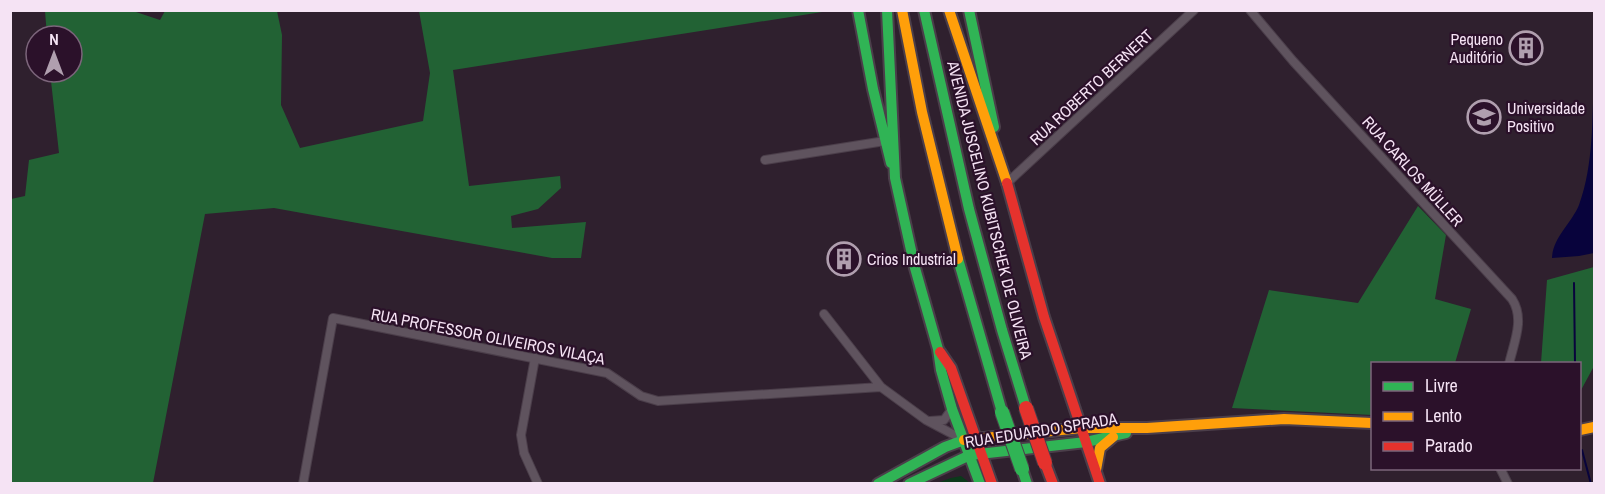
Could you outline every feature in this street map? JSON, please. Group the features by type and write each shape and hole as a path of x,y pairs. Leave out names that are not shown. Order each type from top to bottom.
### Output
{"main road":[{"path":"858,10 885,141 915,268 938,349 941,370 952,409 970,439"},
{"path":"887,10 895,178"},
{"path":"902,10 920,106 944,210 972,315 1002,412 1028,483"},
{"name":"AVENIDA JUSCELINO KUBITSCHEK DE OLIVEIRA","path":"924,10 969,209 1002,330 1026,408 1053,483"},
{"path":"949,10 1006,183 1044,316 1098,478"},
{"path":"969,10 1006,183"},
{"path":"938,349 951,368 970,439 992,483"},
{"name":"RUA EDUARDO SPRADA","path":"878,483 945,447 970,439 1081,428 1147,428 1284,419 1325,419 1371,423"},
{"name":"RUA EDUARDO SPRADA","path":"909,483 976,454 1086,442 1147,428"},
{"path":"1098,478 1100,448 1113,436"},
{"path":"976,454 980,483"}],"street":[{"name":"RUA ROBERTO BERNERT","path":"1006,183 1194,10"},
{"name":"RUA CARLOS MÜLLER","path":"1250,10 1293,61 1512,299 1519,317 1509,362"},
{"path":"765,160 885,141"},
{"path":"824,314 881,387 926,420 970,439"},
{"name":"RUA PROFESSOR OLIVEIROS VILAÇA","path":"303,483 333,318 608,373 641,396 666,401 881,387"},
{"path":"535,358 521,435 524,453 538,483"},
{"path":"926,420 938,422 944,420 952,409"}],"green space":[{"path":"45,11 133,11 160,20 165,11 277,11 282,35 281,105 300,148 423,121 430,73 419,11 822,12 453,70 469,186 560,176 561,188 538,209 511,216 512,228 586,222 581,258 552,258 274,208 205,214 153,483 11,483 11,199 25,196 29,160 59,153 51,84 84,84 84,24 46,24"},
{"path":"1418,206 1446,235 1435,299 1471,309 1455,362 1371,362 1371,415 1232,408 1269,290 1358,303"},
{"path":"1594,267 1594,366 1581,390 1581,362 1541,362 1547,280"},
{"path":"961,476 970,483 937,483 951,478"}],"shaded area":[{"path":"1594,75 1594,253 1552,258 1559,237 1576,212 1584,189 1591,141"}],"waterway":[{"path":"1574,283 1575,362"},
{"path":"1582,450 1591,484"}],"traffic: fast":[{"path":"858,10 873,89 891,163"},
{"path":"887,10 895,178"},
{"path":"924,10 969,209 1026,408"},
{"path":"969,10 994,127"},
{"path":"895,178 915,268 938,349 941,370 952,409 980,484"},
{"path":"958,259 1002,412"},
{"path":"1002,412 1022,469"},
{"path":"970,455 1086,442 1126,433"},
{"path":"878,484 945,447 964,440"},
{"path":"909,484 970,455"},
{"path":"1022,469 1027,484"}],"traffic: slow":[{"path":"902,10 922,112 958,259"},
{"path":"949,10 1007,183"},
{"path":"964,440 1081,428 1147,428 1284,419 1371,423"},
{"path":"1581,430 1594,427"},
{"path":"1096,470 1100,448 1113,437"}],"traffic: jam":[{"path":"1007,183 1044,317 1100,484"},
{"path":"940,352 951,368 992,484"},
{"path":"1026,408 1045,463"},
{"path":"1045,463 1053,484"}],"place":[{"name":"Pequeno Auditório","path":"1526,48"},
{"name":"Universidade Positivo","path":"1484,117"},
{"name":"Crios Industrial","path":"844,259"}]}
